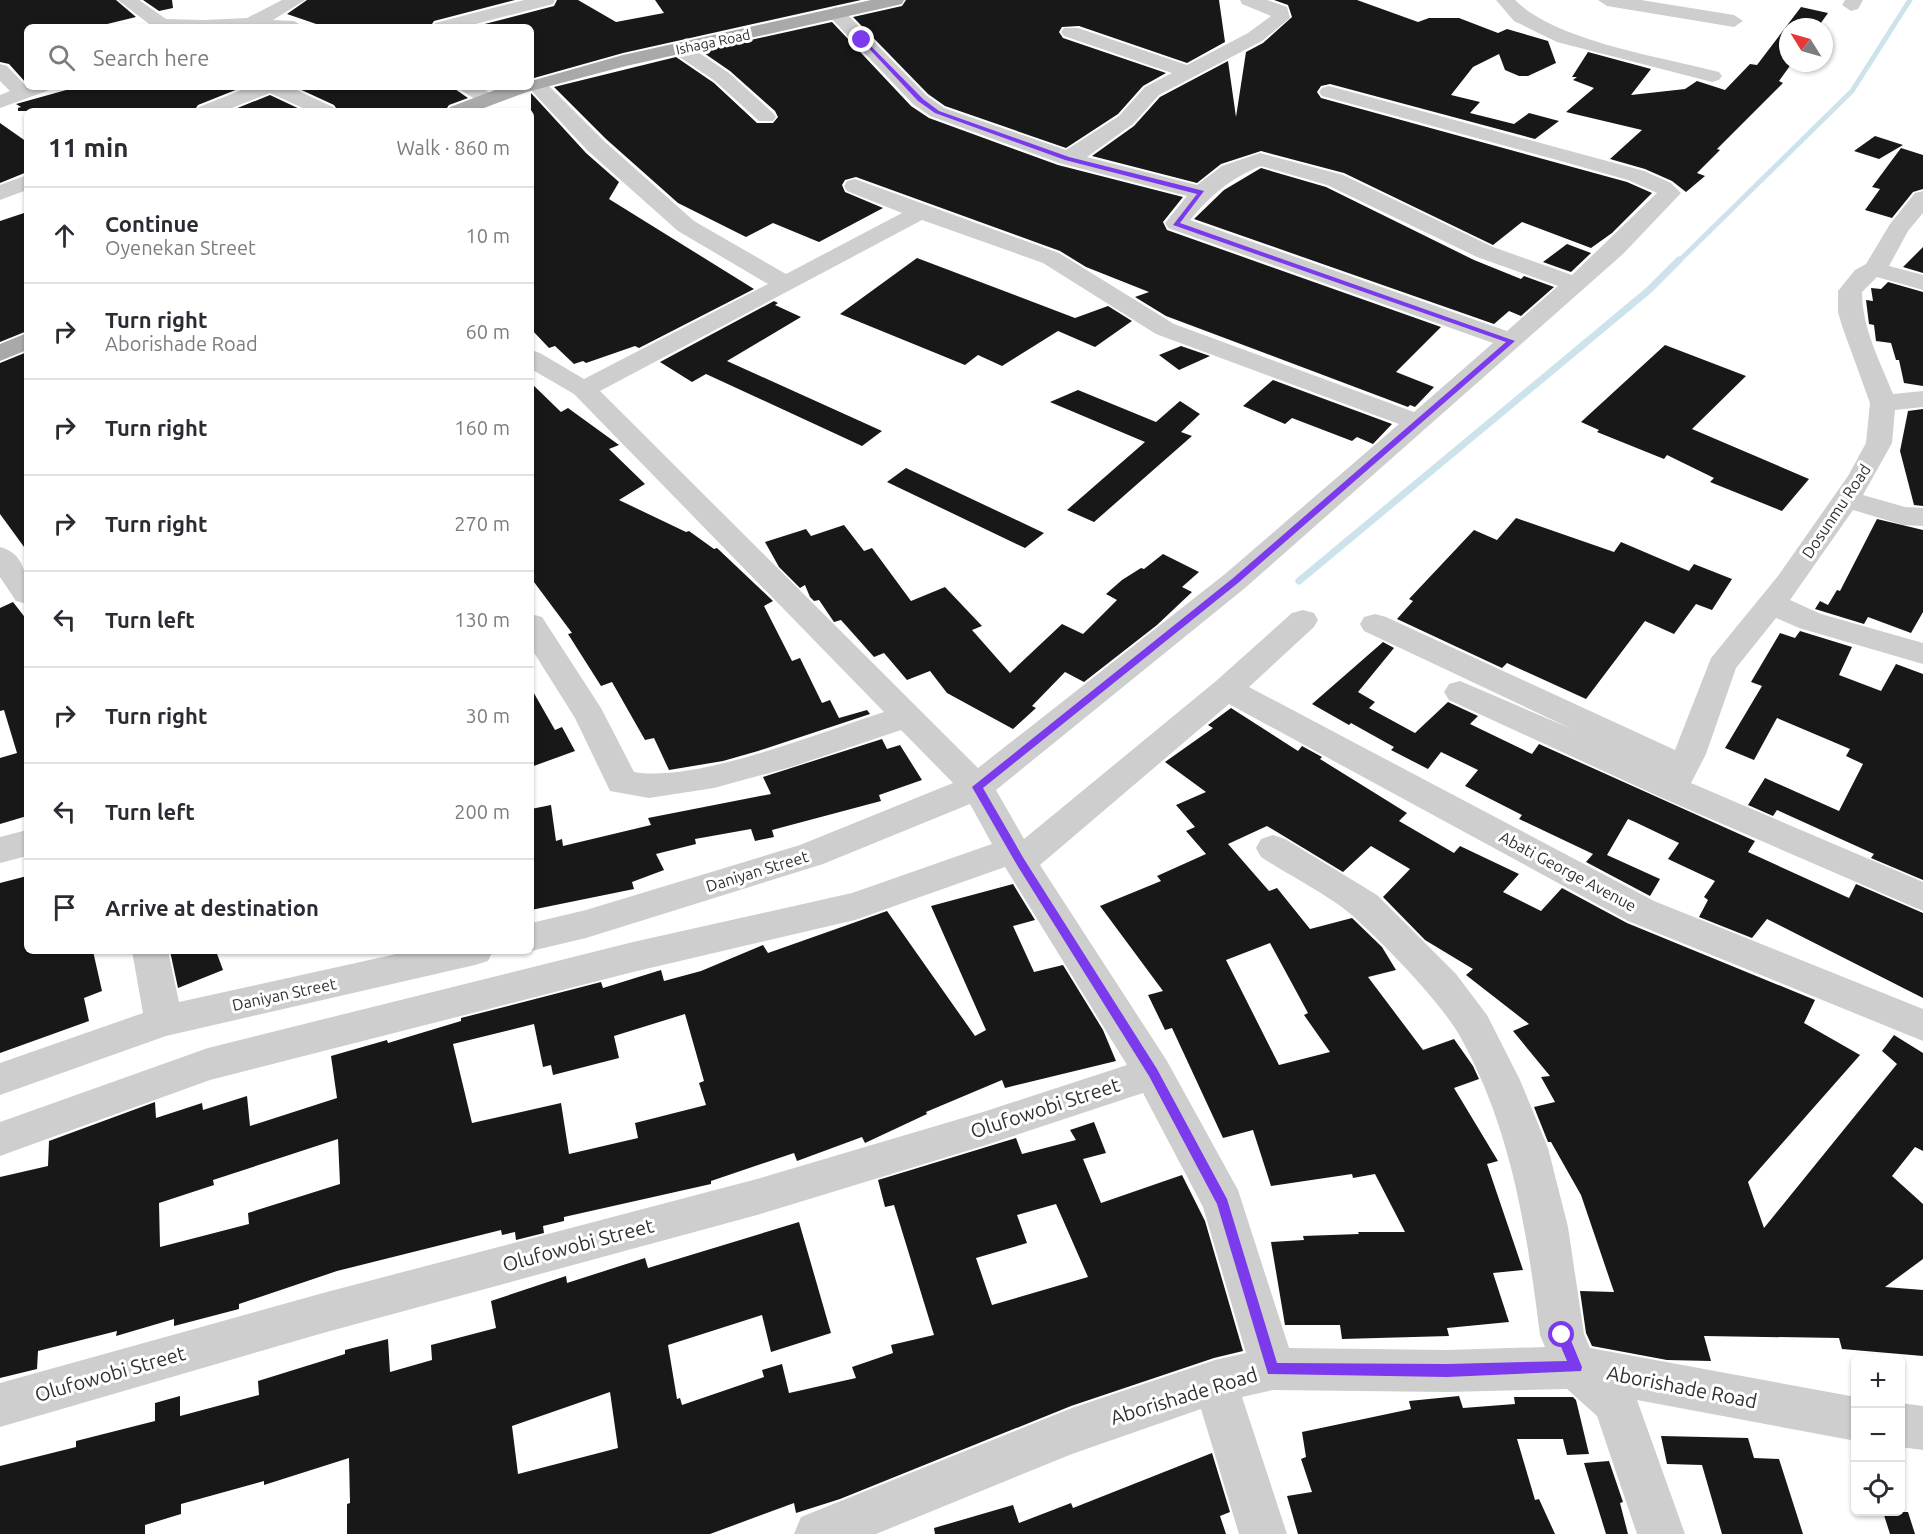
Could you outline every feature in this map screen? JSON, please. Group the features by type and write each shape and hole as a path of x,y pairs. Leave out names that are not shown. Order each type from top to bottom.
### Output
{"main road":[{"name":"Ishaga Road","path":"534,85 598,64 875,0"},
{"name":"Ishaga Road","path":"534,85 623,61 682,50 895,0"},
{"name":"Ishaga Road","path":"465,108 517,90"},
{"name":"Ishaga Road","path":"475,108 520,90"},
{"path":"0,350 24,340"}],"street":[{"path":"127,0 162,24"},
{"path":"251,24 296,0"},
{"path":"454,24 546,0"},
{"path":"1067,158 1089,147 1126,120 1152,91 1255,36 1281,18 1280,11 1249,0"},
{"path":"1505,0 1521,17 1539,28 1564,38 1712,76"},
{"path":"1607,0 1734,21"},
{"path":"835,13 920,100 937,112 1067,158 1201,193"},
{"path":"1071,32 1190,72"},
{"path":"682,50 722,77 766,117"},
{"path":"0,70 24,85"},
{"path":"0,102 32,90"},
{"path":"214,108 259,90"},
{"path":"280,90 319,108"},
{"path":"472,90 489,99"},
{"path":"534,90 686,226 784,283"},
{"name":"Daniyan Street","path":"534,936 586,924 811,855 977,787 1235,581 1575,284 1643,223 1670,193 1664,187 1491,134 1329,92"},
{"path":"1511,341 1176,223 1201,193 1230,171 1260,159 1335,180 1364,196 1485,252 1575,284"},
{"path":"0,193 24,183"},
{"path":"855,186 920,212 1051,258 1165,329 1418,422"},
{"name":"Dosunmu Road","path":"1681,770 1722,665 1772,604 1846,499 1879,443 1883,403 1862,352 1850,312 1850,291 1863,275 1875,269 1898,229 1923,198"},
{"path":"583,389 662,350 920,212"},
{"path":"1875,269 1923,283"},
{"path":"534,360 583,389 977,787 1017,856 1153,1072 1223,1203 1273,1369"},
{"path":"1883,403 1923,399"},
{"path":"1846,499 1903,516 1923,517"},
{"path":"0,556 24,590"},
{"path":"1772,604 1810,621 1923,654"},
{"path":"0,1138 208,1064 622,960 855,906 1017,856 1227,689 1303,620"},
{"path":"1375,624 1681,770 1923,897"},
{"path":"534,629 590,716 622,782 646,786 746,767 907,716"},
{"name":"Abati George Avenue","path":"1227,689 1641,911 1923,1025"},
{"path":"1460,692 1681,770"},
{"path":"0,850 24,844"},
{"path":"1273,848 1364,905 1443,985 1474,1026 1501,1080 1528,1148 1547,1227 1562,1335 1576,1367 1615,1401 1661,1534"},
{"path":"151,954 164,1021"},
{"name":"Daniyan Street","path":"0,1079 164,1021 454,954"},
{"name":"Olufowobi Street","path":"0,1405 323,1313 757,1197 983,1129 1153,1072"},
{"name":"Aborishade Road","path":"818,1534 1072,1431 1215,1382 1273,1369 1447,1371 1576,1367 1851,1418"},
{"path":"1215,1382 1263,1534"},
{"path":"1905,1426 1923,1428"}],"building":[{"path":"0,0 116,0 136,17 107,24 24,24 24,81 9,64 0,62"},
{"path":"143,0 172,0 173,8 159,11"},
{"path":"307,0 515,0 434,21 432,24 316,24 287,14"},
{"path":"557,0 578,0 616,22 664,13 655,0 861,0 623,53 534,78 534,24 485,24 554,6"},
{"path":"906,0 1219,0 1225,42 1187,63 1079,26 1062,27 1059,32 1063,38 1166,73 1143,86 1118,114 1066,148 945,106 928,94 853,17 902,6"},
{"path":"1274,0 1357,0 1418,22 1429,18 1459,18 1498,33 1507,29 1548,41 1556,63 1528,76 1519,76 1505,70 1499,54 1473,67 1451,95 1480,102 1470,113 1514,124 1529,113 1559,121 1535,139 1330,84 1321,86 1317,92 1321,98 1627,182 1652,193 1612,233 1591,248 1522,222 1493,245 1344,173 1261,151 1221,164 1197,183 1092,156 1134,126 1160,97 1228,61 1236,117 1246,52 1263,43 1292,17 1288,5"},
{"path":"1801,7 1828,13 1824,18 1793,18"},
{"path":"832,22 911,106 929,118 1058,165 1183,197 1163,222 1167,230 1441,327 1396,372 1434,387 1415,407 1410,405 1408,407 1166,316 1135,297 1149,292 1086,267 1060,251 856,177 845,180 842,185 845,192 883,208 819,242 773,223 746,237 678,203 606,139 554,87 676,57 714,83 757,123 773,123 778,117 775,111 730,71 701,51"},
{"path":"1779,36 1779,72 1786,72 1779,81 1783,83 1717,149 1720,150 1697,173 1705,176 1686,192 1672,181 1645,169 1610,159 1642,130 1566,112 1594,88 1573,80 1577,77 1572,77 1588,52 1651,69 1631,95 1685,89 1697,81 1725,90 1750,64 1757,65"},
{"path":"66,90 236,90 198,105 196,108 24,108 24,111 18,111 21,107 16,104"},
{"path":"302,90 456,90 468,98 449,105 447,108 336,108"},
{"path":"531,93 586,153 619,182 609,199 754,289 639,348 635,346 586,363 583,361 574,364 555,346 549,348 534,332 534,108 531,108"},
{"path":"270,95 298,108 238,108"},
{"path":"0,123 24,140 24,173 0,183"},
{"path":"1875,136 1903,145 1879,159 1854,151"},
{"path":"1901,148 1923,155 1923,189 1913,192 1892,218 1865,210 1880,189 1872,187"},
{"path":"1261,168 1326,187 1474,260 1521,279 1524,276 1554,287 1521,316 1509,311 1494,324 1194,219 1224,190"},
{"path":"24,213 24,332 0,342 0,221"},
{"path":"1567,244 1591,253 1571,272 1543,262"},
{"path":"1923,247 1923,273 1903,267"},
{"path":"917,258 1075,318 1108,306 1132,321 1095,347 1058,331 1002,366 978,355 965,365 840,314"},
{"path":"1888,282 1923,292 1923,386 1904,383 1899,360 1896,360 1891,343 1876,341 1874,325 1869,324 1866,300 1873,301 1871,288 1881,289"},
{"path":"774,301 778,303 775,305 801,317 727,361 882,431 862,446 706,374 692,382 660,362"},
{"path":"1665,345 1746,376 1692,429 1809,479 1782,511 1710,482 1714,478 1667,455 1664,459 1597,432 1599,430 1581,422"},
{"path":"1181,346 1210,356 1179,370 1159,355"},
{"path":"24,353 24,547 0,514 0,363"},
{"path":"1273,380 1392,424 1373,444 1357,437 1352,441 1292,418 1285,424 1243,406"},
{"path":"534,386 561,412 568,408 619,445 609,449 645,484 619,500 686,532 689,531 714,549 717,548 773,601 764,606 792,661 800,658 822,703 830,700 839,718 867,710 870,714 723,761 669,770 654,738 645,740 612,682 601,686 568,634 572,633 534,582"},
{"path":"1078,390 1156,422 1180,401 1200,414 1181,432 1192,436 1094,522 1067,510 1145,442 1050,402"},
{"path":"1923,409 1923,506 1914,505 1900,451 1908,411"},
{"path":"906,468 1044,533 1025,548 887,482"},
{"path":"1516,518 1614,552 1621,542 1689,571 1694,564 1732,579 1712,610 1696,604 1674,634 1645,621 1586,699 1507,663 1502,668 1397,619 1413,601 1409,599 1474,530 1497,540"},
{"path":"1877,519 1923,530 1923,612 1911,633 1868,617 1864,624 1815,609 1820,601 1828,605 1837,590 1840,591"},
{"path":"844,525 864,551 872,548 911,601 945,587 982,626 972,630 1010,673 1062,624 1083,634 1117,600 1106,594 1122,580 1141,568 1144,569 1163,554 1199,572 1182,587 1192,592 1157,625 1084,682 1065,672 1032,706 1036,708 1013,729 947,693 930,671 907,680 884,653 874,657 841,620 834,622 819,600 814,601 810,597 805,585 800,588 779,567 765,542 806,529 811,536"},
{"path":"13,602 24,616 24,817 0,824 0,758 17,753 4,710 0,711 0,608"},
{"path":"1800,631 1852,647 1839,675 1881,691 1896,664 1923,674 1923,880 1871,858 1874,854 1777,810 1773,816 1748,805 1765,778 1839,811 1863,764 1846,756 1850,749 1777,718 1754,760 1725,748 1762,686 1751,682 1780,633 1795,638"},
{"path":"1383,642 1394,648 1358,692 1375,702 1369,708 1415,733 1448,702 1478,716 1470,724 1532,754 1539,744 1755,841 1748,852 1849,898 1856,884 1923,913 1923,998 1767,919 1752,938 1699,917 1708,900 1704,897 1715,881 1668,859 1679,843 1628,819 1607,855 1660,879 1650,896 1586,862 1593,854 1519,819 1522,815 1465,786 1478,770 1441,752 1428,769 1391,750 1394,747 1312,704"},
{"path":"534,693 555,730 562,727 575,751 534,766"},
{"path":"1231,708 1298,751 1302,746 1322,757 1320,759 1407,813 1399,821 1454,853 1460,846 1519,874 1503,892 1541,911 1562,888 1627,923 1815,1000 1804,1023 1860,1055 1748,1182 1764,1228 1897,1064 1882,1051 1894,1035 1923,1053 1923,1151 1915,1147 1892,1176 1923,1204 1923,1259 1885,1287 1923,1290 1923,1356 1842,1349 1839,1338 1704,1336 1711,1361 1667,1360 1592,1346 1586,1333 1580,1291 1614,1292 1581,1195 1551,1142 1548,1142 1534,1107 1555,1102 1541,1077 1550,1076 1513,1031 1529,1024 1466,975 1473,969 1425,940 1383,897 1410,869 1371,846 1343,872 1267,826 1228,844 1269,891 1277,888 1310,929 1352,918 1382,947 1396,970 1368,977 1423,1050 1454,1039 1473,1066 1479,1079 1454,1088 1498,1161 1487,1164 1523,1270 1493,1273 1509,1322 1447,1328 1449,1336 1342,1339 1340,1325 1285,1325 1271,1242 1304,1240 1303,1236 1359,1234 1358,1232 1405,1232 1375,1174 1353,1178 1352,1174 1271,1186 1253,1130 1223,1138 1172,1028 1165,1030 1148,995 1163,991 1100,906 1161,881 1157,876 1206,854 1186,831 1195,827 1176,805 1206,792 1165,762 1213,728 1208,725","holes":["1270,943 1308,1013 1304,1015 1330,1052 1279,1065 1226,960"]},
{"path":"882,739 887,749 900,745 922,780 879,795 881,801 772,830 774,837 755,841 751,829 695,839 696,844 656,854 664,870 632,882 634,889 534,909 534,808 551,805 556,841 562,839 563,846 651,825 648,818 771,794 763,777"},
{"path":"24,877 24,954 94,954 102,991 84,998 89,1021 0,1053 0,883"},
{"path":"1013,884 1035,920 1013,926 1034,972 1063,965 1103,1030 1116,1061 1005,1088 1002,1080 926,1112 927,1114 865,1143 862,1137 797,1161 794,1153 711,1181 711,1184 564,1217 564,1221 543,1226 544,1233 516,1240 515,1232 502,1235 501,1230 337,1271 239,1304 239,1309 174,1326 174,1319 116,1336 117,1331 38,1351 37,1369 0,1378 0,1177 48,1166 49,1141 155,1102 156,1118 202,1103 203,1110 247,1096 250,1126 337,1098 331,1056 387,1040 388,1043 461,1021 461,1018 601,982 603,988 661,970 664,981 701,971 763,945 768,953 887,911 975,1036 986,1030 931,906","holes":["685,1014 704,1081 699,1083 706,1105 635,1123 638,1138 569,1154 561,1103 472,1123 453,1044 534,1024 543,1067 551,1065 553,1075 619,1058 614,1036","338,1139 340,1184 248,1213 249,1224 160,1247 159,1203 214,1185 213,1180"]},
{"path":"171,954 217,954 223,970 178,988"},
{"path":"1094,1122 1106,1153 1083,1159 1101,1203 1182,1175 1205,1221 1243,1351 1214,1358 1071,1406 840,1499 796,1513 794,1503 710,1534 347,1534 347,1504 350,1503 349,1458 264,1485 264,1481 181,1504 181,1514 145,1525 145,1534 0,1534 0,1466 76,1447 76,1441 155,1421 155,1403 180,1396 180,1416 259,1395 258,1381 345,1354 345,1350 388,1339 390,1372 432,1360 431,1345 496,1328 491,1301 566,1276 567,1283 645,1258 648,1268 799,1222 831,1333 771,1352 762,1315 668,1345 677,1399 680,1398 682,1405 764,1377 762,1370 782,1364 789,1393 856,1378 852,1367 893,1353 891,1345 934,1335 894,1205 885,1207 878,1180 1016,1138 1022,1154 1076,1140 1070,1130","holes":["1056,1204 1088,1277 992,1305 976,1258 1027,1243 1017,1215","610,1392 618,1448 518,1474 512,1426"]},
{"path":"1459,1396 1463,1408 1515,1404 1514,1397 1573,1397 1576,1400 1589,1454 1567,1455 1563,1439 1517,1439 1535,1500 1539,1499 1555,1534 1298,1534 1287,1496 1312,1492 1301,1459 1306,1457 1302,1432 1411,1409 1409,1401"},
{"path":"1661,1436 1748,1438 1754,1458 1779,1459 1803,1534 1722,1534 1702,1465 1667,1464"},
{"path":"1212,1453 1230,1512 1220,1516 1226,1534 935,1534 934,1528 1013,1505 1019,1523 1071,1503 1073,1508"},
{"path":"1609,1461 1623,1502 1620,1503 1628,1534 1606,1534 1584,1463"},
{"path":"1905,1512 1908,1512 1915,1534 1890,1534 1884,1516 1905,1516"}],"waterway":[{"path":"1678,262 1852,91 1910,0"},
{"path":"1299,581 1649,290 1679,260"}],"route":[{"path":"862,40 920,100 937,112 1029,147 1201,193 1176,223 1511,341 1235,581 977,787 1020,862 1153,1072 1223,1203 1273,1369 1447,1371 1576,1367 1562,1335"}]}
